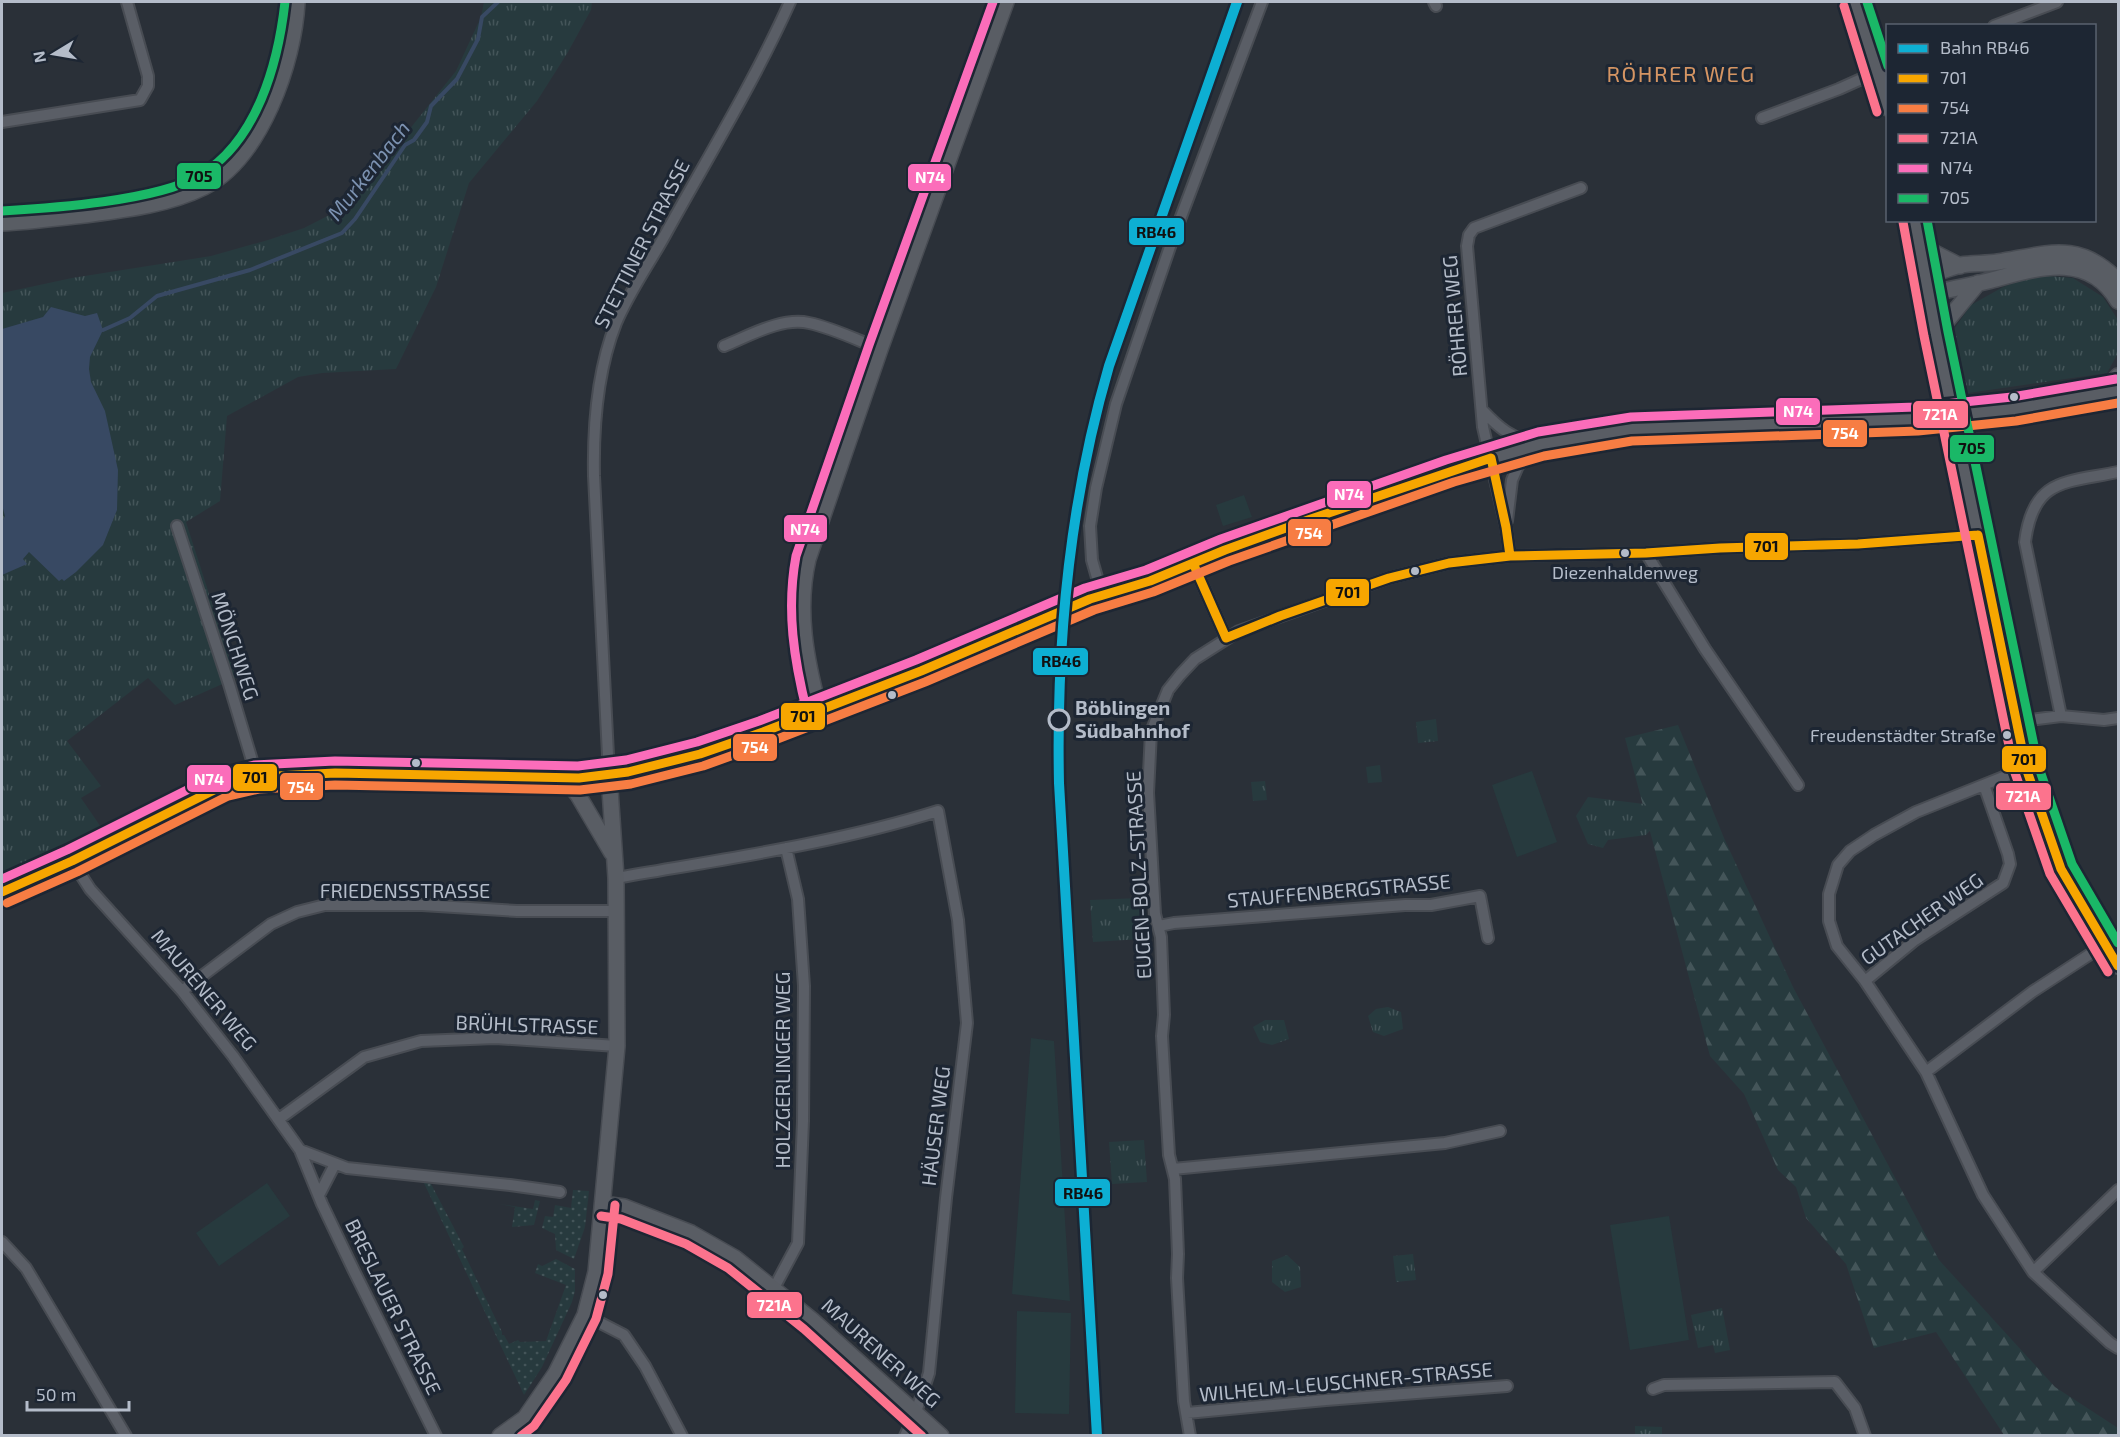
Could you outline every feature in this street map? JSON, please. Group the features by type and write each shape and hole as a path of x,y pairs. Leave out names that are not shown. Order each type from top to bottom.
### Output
{"main road":[{"path":"2,224 132,208 188,194 205,187 218,178 242,154 260,125 281,83 293,40 297,2"},
{"path":"819,709 803,633 801,606 805,572 814,539 880,349 1006,2"},
{"path":"1855,2 1882,70 1886,100"},
{"path":"1915,222 1936,334 2026,768 2061,869 2112,940 2118,966"},
{"path":"1921,246 1960,266"},
{"path":"1926,276 1960,266 2062,252 2085,256 2118,281"},
{"path":"1928,294 2043,266 2063,266 2080,269 2093,276 2105,284 2118,302"},
{"path":"1936,334 1978,283"},
{"path":"2102,394 2118,376"},
{"path":"2,892 72,861 224,785 256,777 335,773 564,777 609,775 700,754 930,667 1102,595 1150,581 1308,520 1491,458 1541,444 1631,429 1917,419 2014,409 2118,391"},
{"path":"500,1436 525,1418 556,1373 585,1315 596,1272 617,1046 617,911 609,775"},
{"path":"564,777 578,795 615,856"},
{"name":"MAURENER WEG","path":"603,1204 632,1209 691,1233 735,1258 774,1288 941,1436"}],"street":[{"path":"2,122 140,100 148,86 148,76 127,2"},
{"name":"STETTINER STRASSE","path":"609,775 594,476 594,433 601,375 616,323 748,88 790,2"},
{"path":"1102,595 1092,560 1090,526 1096,488 1116,404 1173,238 1262,2"},
{"path":"1999,24 2057,2"},
{"path":"1762,118 1882,70"},
{"name":"RÖHRER WEG","path":"1506,527 1482,410 1467,246 1469,235 1474,228 1581,188"},
{"path":"724,346 789,322 808,322 880,349"},
{"path":"1482,410 1505,433 1519,440 1541,444"},
{"path":"1510,556 1506,527 1512,480 1518,466 1541,444"},
{"path":"2061,716 2025,542 2028,520 2037,501 2050,488 2071,481 2118,472"},
{"name":"MÖNCHWEG","path":"177,526 229,684 256,777"},
{"name":"EUGEN-BOLZ-STRASSE","path":"1190,1436 1184,1401 1177,1278 1178,1233 1173,1169 1169,1155 1162,1036 1164,990 1159,926 1155,914 1148,793 1151,732 1168,690 1180,675 1195,658 1226,638 1321,602 1429,566 1510,556 1858,544 1978,535"},
{"path":"1646,553 1706,649 1798,785"},
{"path":"1193,563 1226,638"},
{"path":"2015,722 2061,716 2104,720 2118,718"},
{"path":"2026,768 1916,812 1859,845 1838,865 1829,894 1829,921 1838,946 1926,1072 1983,1195 2033,1272 2118,1348"},
{"name":"GUTACHER WEG","path":"1864,981 1915,940 2003,883 2010,864 1984,785"},
{"name":"HÄUSER WEG","path":"786,848 890,825 938,811 945,843 958,920 967,1023 946,1198 929,1373 905,1436"},
{"path":"616,878 786,848"},
{"name":"HOLZGERLINGER WEG","path":"774,1288 798,1243 803,1120 804,986 798,899 786,848"},
{"name":"MAURENER WEG","path":"72,861 90,889 182,991 233,1056 300,1150 319,1195"},
{"name":"STAUFFENBERGSTRASSE","path":"1159,926 1405,905 1431,905 1480,896 1488,938"},
{"name":"FRIEDENSSTRASSE","path":"182,991 271,924 297,912 325,904 422,905 517,911 617,911"},
{"path":"1926,1072 2032,992 2112,940"},
{"name":"BRÜHLSTRASSE","path":"279,1119 364,1057 421,1041 495,1038 617,1046"},
{"path":"1173,1169 1445,1143 1500,1131"},
{"path":"300,1150 347,1168 560,1192"},
{"path":"319,1195 335,1164"},
{"path":"2033,1272 2118,1190"},
{"name":"BRESLAUER STRASSE","path":"319,1195 436,1436"},
{"path":"2,1242 26,1268 126,1436"},
{"path":"585,1315 624,1335 645,1366 682,1436"},
{"path":"1653,1389 1664,1385 1835,1382 1855,1408 1865,1436"},
{"name":"WILHELM-LEUSCHNER-STRASSE","path":"1187,1413 1507,1386"}],"green space":[{"path":"484,2 592,2 591,10 568,52 537,101 469,183 436,287 396,369 322,373 298,377 227,416 220,501 186,522 236,678 175,705 148,678 67,741 101,786 81,798 103,830 2,875 2,293 72,278 211,256 304,228 349,205 456,71 481,17"},
{"path":"2035,275 2073,278 2103,297 2118,320 2118,353 2107,373 1968,393 1954,329 1971,305 2003,287"},
{"path":"1244,495 1252,517 1223,526 1216,505"},
{"path":"1436,719 1438,741 1418,743 1416,722"},
{"path":"1678,725 1724,838 1793,987 1939,1260 2055,1387 2118,1428 2118,1435 2004,1435 1936,1332 1874,1348 1846,1264 1806,1218 1796,1187 1778,1170 1744,1094 1710,1056 1625,738"},
{"path":"1380,765 1382,782 1368,783 1366,767"},
{"path":"1532,771 1557,842 1517,857 1492,785"},
{"path":"1265,781 1267,800 1253,801 1251,782"},
{"path":"1588,797 1644,804 1652,828 1646,835 1608,840 1603,848 1588,844 1576,816"},
{"path":"1140,898 1142,939 1093,942 1090,900"},
{"path":"1388,1007 1401,1012 1403,1029 1384,1036 1373,1032 1368,1016 1376,1009"},
{"path":"1265,1020 1284,1020 1289,1039 1272,1045 1260,1042 1253,1027"},
{"path":"1031,1038 1054,1041 1070,1301 1012,1294"},
{"path":"1144,1140 1147,1182 1112,1184 1109,1142"},
{"path":"423,1181 430,1182 464,1247 462,1249 502,1335 509,1344 518,1340 520,1342 546,1341 566,1285 535,1273 538,1264 542,1266 556,1259 575,1269 575,1291 572,1302 542,1367 524,1395"},
{"path":"267,1183 290,1216 219,1266 196,1233"},
{"path":"573,1190 589,1191 585,1227 574,1259 556,1250 555,1234 542,1228 545,1216 553,1217 555,1205 571,1208"},
{"path":"535,1200 540,1201 534,1225 512,1227 515,1207 499,1204 533,1209"},
{"path":"1669,1216 1689,1340 1630,1350 1610,1225"},
{"path":"1413,1254 1416,1280 1396,1282 1393,1256"},
{"path":"1287,1255 1300,1267 1301,1287 1285,1292 1272,1282 1272,1261"},
{"path":"1722,1308 1730,1350 1715,1353 1713,1345 1698,1348 1691,1315"},
{"path":"1017,1311 1071,1313 1069,1414 1015,1413"},
{"path":"1635,1426 1662,1427 1662,1435 1635,1435"}],"water":[{"path":"51,307 85,316 97,313 103,330 90,357 89,369 91,382 105,411 118,470 117,510 103,545 64,581 62,579 59,581 29,552 23,559 27,564 2,575 2,522 5,516 2,505 2,329 43,317"}],"waterway":[{"name":"Murkenbach","path":"103,330 130,318 157,296 250,270 342,233 355,219 405,145 414,140 427,122 431,106 457,79 478,39 482,17 498,2"}],"rail line":[{"name":"RB46","path":"1097,1436 1059,783 1060,678 1068,573 1084,469 1109,366 1237,2"}],"transit line":[{"name":"705","path":"2,211 103,202 157,192 199,176 219,161 236,143 261,100 277,51 285,2"},
{"name":"N74","path":"807,712 798,673 793,635 792,596 796,556 869,345 993,2"},
{"name":"705","path":"1867,2 1886,60"},
{"name":"721A","path":"1844,6 1877,112"},
{"name":"721A","path":"1903,222 1924,336 2014,770 2050,874 2108,972"},
{"name":"705","path":"1927,222 2038,765 2072,864 2118,943"},
{"name":"N74","path":"2,879 67,850 219,774 254,765 335,761 578,766 626,760 697,742 759,721 916,660 1085,588 1146,570 1221,539 1446,460 1538,432 1631,417 1916,407 2012,397 2116,379"},
{"name":"754","path":"7,903 77,872 228,796 259,789 335,785 580,790 631,784 703,766 925,682 1094,610 1153,592 1229,561 1454,482 1544,456 1632,441 1918,431 2016,421 2118,403"},
{"name":"701","path":"2,892 72,861 224,785 257,777 335,773 579,778 628,772 700,754 921,671 1090,599 1150,581 1225,550 1308,520 1491,458 1510,556"},
{"name":"701","path":"1978,535 2026,768 2061,869 2118,966"},
{"name":"701","path":"1193,563 1226,638 1280,616 1389,578 1449,563 1510,556 1858,544 1978,535"},
{"name":"721A","path":"521,1436 534,1426 566,1380 596,1319 608,1274 615,1205"},
{"name":"721A","path":"601,1216 621,1219 686,1244 728,1268 804,1329 922,1436"}],"place":[{"name":"Diezenhaldenweg","path":"1625,553"},
{"name":"Böblingen Südbahnhof","path":"1059,720"},
{"name":"Freudenstädter Straße","path":"2007,735"}],"district":[{"name":"RÖHRER WEG","path":"1681,74"}]}
